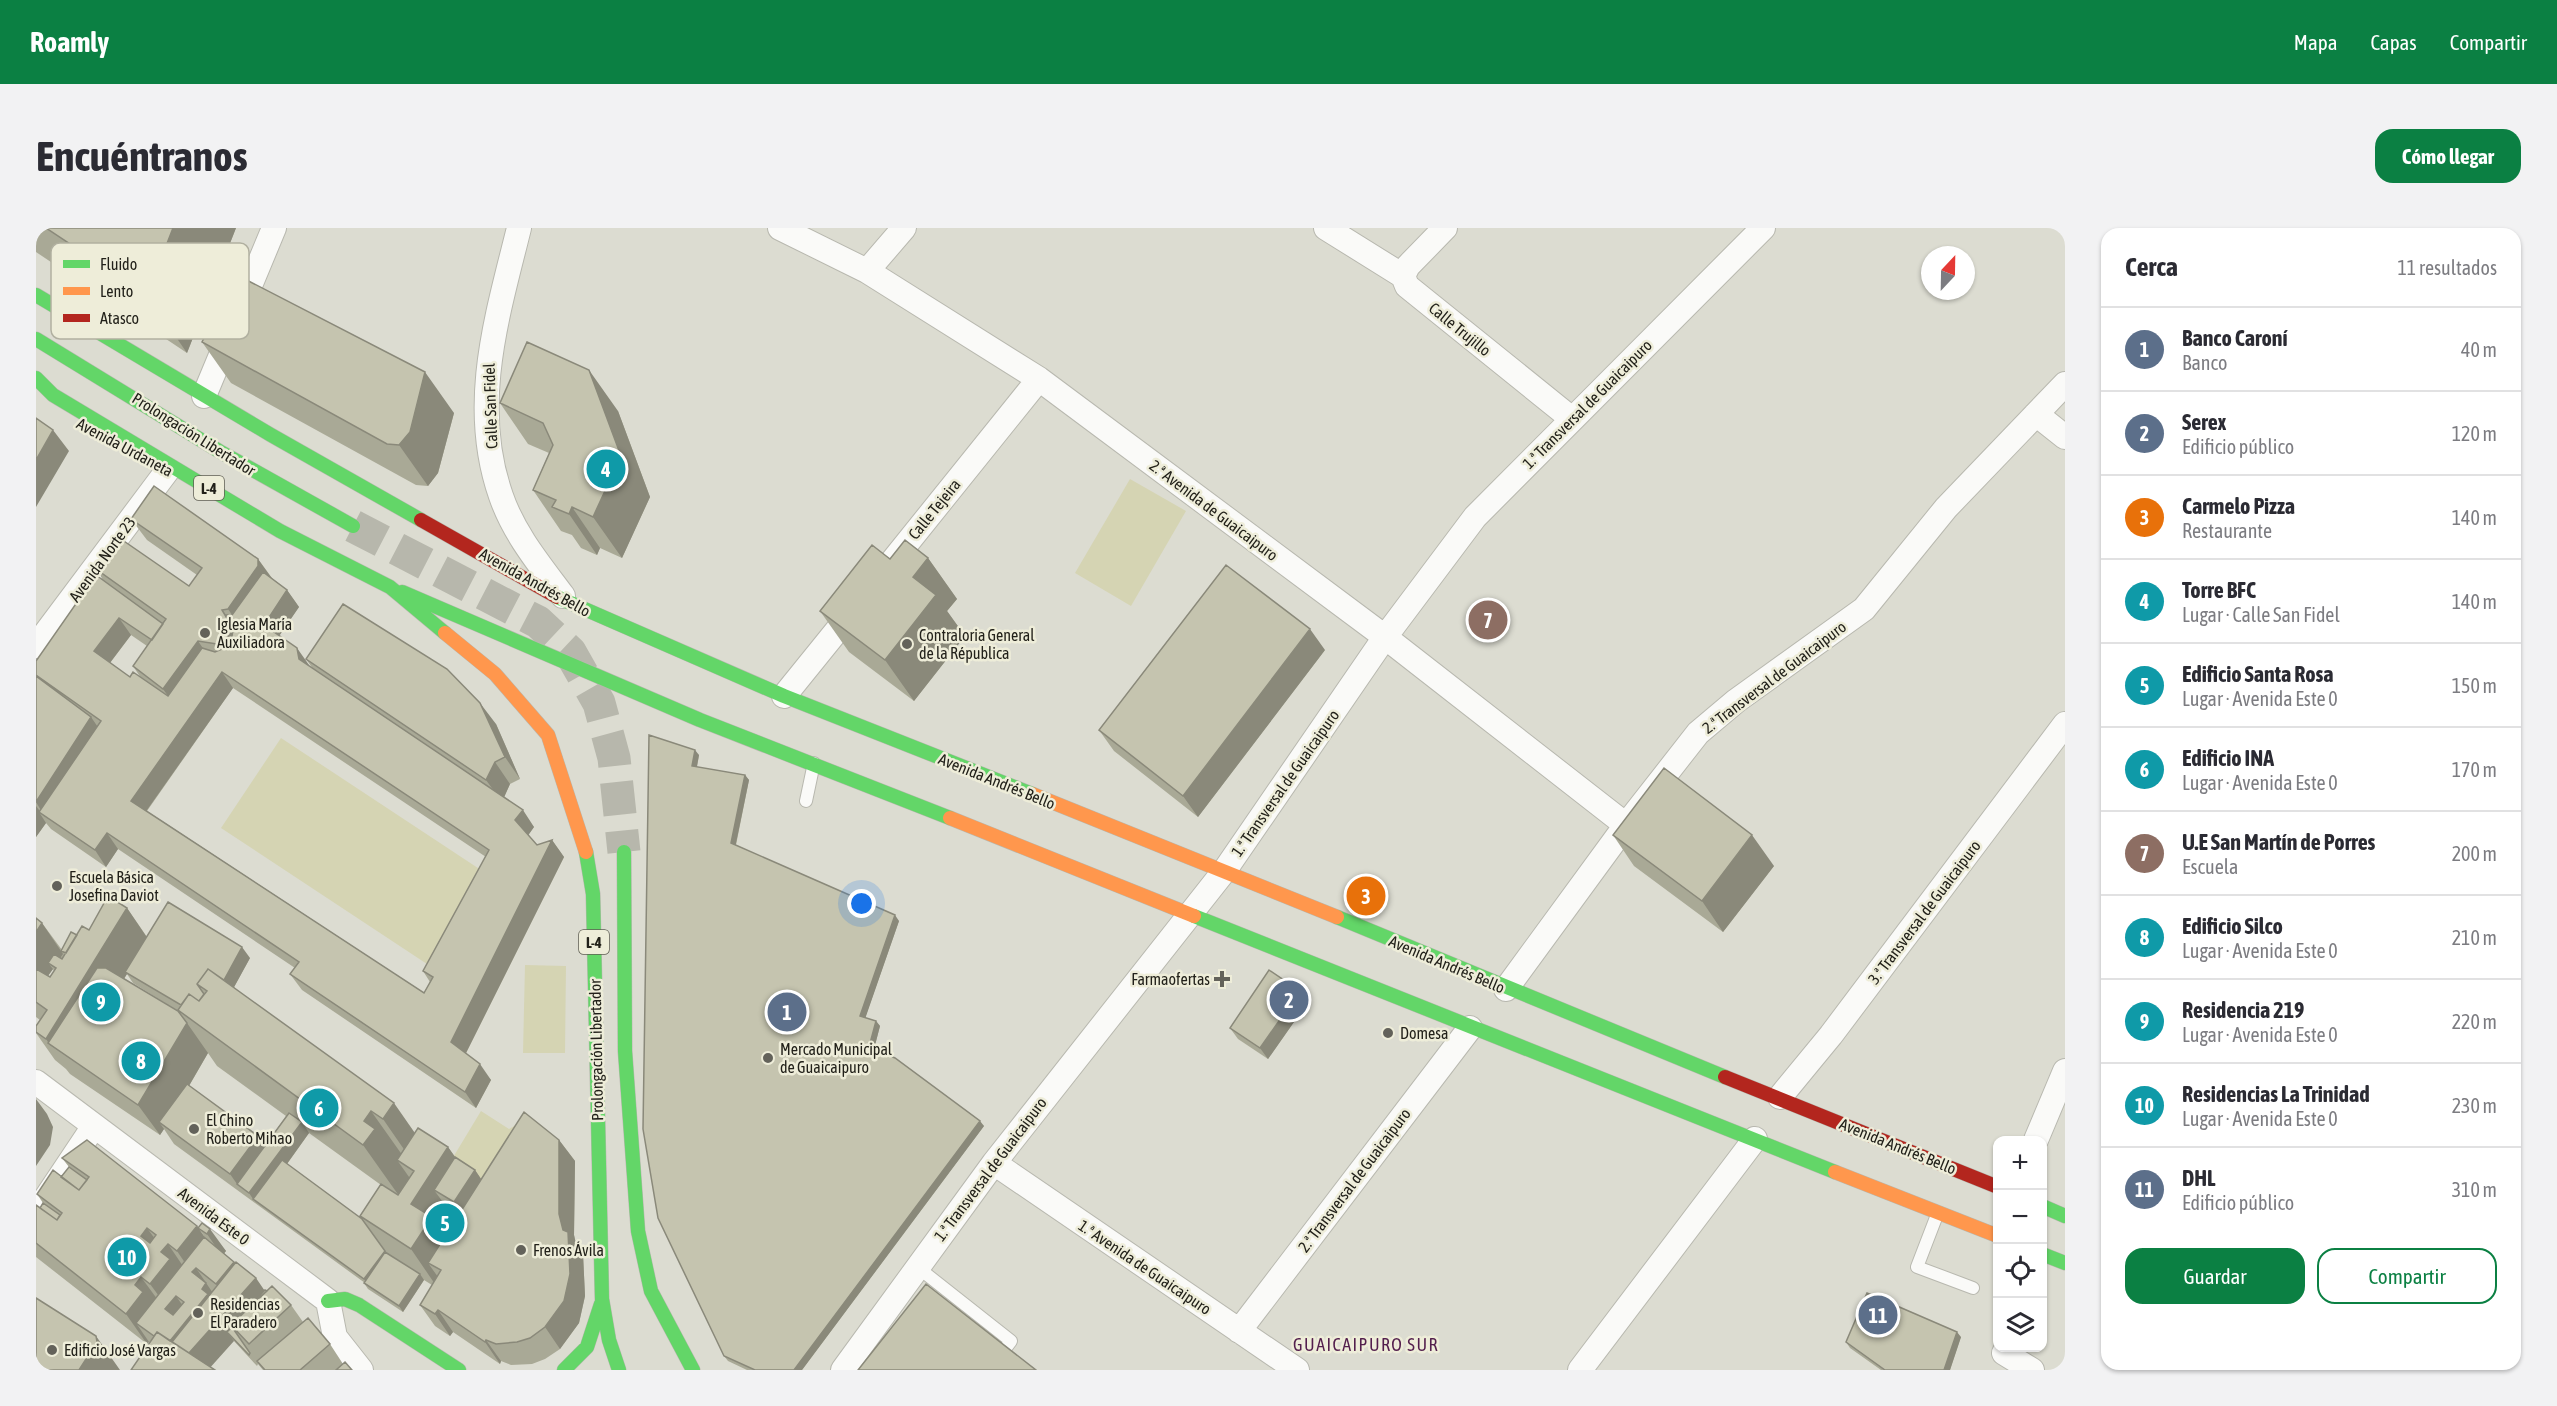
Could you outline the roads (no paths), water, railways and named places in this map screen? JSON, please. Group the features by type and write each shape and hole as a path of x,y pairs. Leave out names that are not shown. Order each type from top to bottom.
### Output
{"street":[{"path":"249,288 274,228"},
{"name":"Calle San Fidel","path":"519,228 488,361 487,410 492,462 501,497 523,541 568,603"},
{"name":"2.ª Avenida de Guaicaipuro","path":"780,228 867,270 1039,379 1385,638 1626,825"},
{"path":"867,270 904,228"},
{"name":"Calle Trujillo","path":"1326,228 1403,276 1407,286 1572,419"},
{"path":"1403,276 1408,266 1445,228"},
{"name":"1.ª Transversal de Guaicaipuro","path":"843,1370 916,1266 993,1163 1188,913 1225,870 1385,638 1475,517 1763,228"},
{"name":"Avenida Andrés Bello","path":"36,295 51,304"},
{"name":"Prolongación Libertador","path":"36,339 219,452 353,526"},
{"name":"Avenida Andrés Bello","path":"109,339 204,396 568,603 784,696 1225,870 1506,989 1780,1097 1993,1185"},
{"path":"204,396 228,339"},
{"name":"L-4","path":"36,378 53,395 280,531 390,587"},
{"name":"Calle Tejeira","path":"784,696 1039,379"},
{"name":"2.ª Transversal de Guaicaipuro","path":"1506,989 1626,825 1698,733 1736,700 1864,609 1946,508 2065,384"},
{"name":"Avenida Urdaneta","path":"36,394 76,421 280,531"},
{"path":"2036,414 2065,437"},
{"name":"Avenida Norte 23","path":"36,646 167,471"},
{"path":"390,587 700,720 814,763 1470,1028 1993,1234"},
{"name":"Prolongación Libertador","path":"390,587 495,674 548,735 584,842 593,894 602,1299 609,1340 619,1370"},
{"name":"3.ª Transversal de Guaicaipuro","path":"1780,1097 1831,1035 2065,724"},
{"name":"Prolongación Libertador","path":"624,852 625,1051 638,1231 651,1291 693,1370"},
{"name":"2.ª Transversal de Guaicaipuro","path":"1239,1331 1470,1028"},
{"path":"2038,1136 2065,1071"},
{"name":"Avenida Este 0","path":"36,1082 328,1300"},
{"path":"36,1213 94,1126"},
{"path":"1580,1370 1755,1139"},
{"name":"1.ª Avenida de Guaicaipuro","path":"993,1163 1297,1370"},
{"path":"2047,1208 2065,1215"},
{"path":"2047,1256 2065,1263"},
{"path":"328,1300 345,1299 359,1305 459,1370"},
{"path":"564,1370 587,1347 602,1299"},
{"path":"328,1300 393,1344"},
{"path":"328,1300 335,1337 362,1370"},
{"path":"2004,1353 2032,1370"}],"lane":[{"path":"806,801 814,763"},
{"path":"1938,1211 1917,1267 1973,1288"},
{"path":"916,1266 1011,1341 989,1370"}],"tunnel":[{"path":"353,526 538,622 570,652 599,703 614,758 624,852"}],"place":[{"name":"Torre BFC","path":"606,469"},
{"name":"U.E San Martín de Porres","path":"1488,620"},
{"name":"Iglesia María Auxiliadora","path":"205,633"},
{"name":"Contraloria General de la Républica","path":"907,644"},
{"name":"Escuela Básica Josefina Daviot","path":"57,886"},
{"name":"Carmelo Pizza","path":"1366,896"},
{"name":"Farmaofertas","path":"1222,979"},
{"name":"Serex","path":"1289,1000"},
{"name":"Residencia 219","path":"101,1002"},
{"name":"Banco Caroní","path":"787,1012"},
{"name":"Domesa","path":"1388,1033"},
{"name":"Mercado Municipal de Guaicaipuro","path":"768,1058"},
{"name":"Edificio Silco","path":"141,1061"},
{"name":"Edificio INA","path":"319,1108"},
{"name":"El Chino Roberto Mihao","path":"194,1129"},
{"name":"Edificio Santa Rosa","path":"445,1223"},
{"name":"Frenos Ávila","path":"521,1250"},
{"name":"Residencias La Trinidad","path":"127,1257"},
{"name":"Residencias El Paradero","path":"198,1313"},
{"name":"DHL","path":"1878,1315"},
{"name":"Edificio José Vargas","path":"52,1350"}],"district":[{"name":"GUAICAIPURO SUR","path":"1366,1344"}]}
